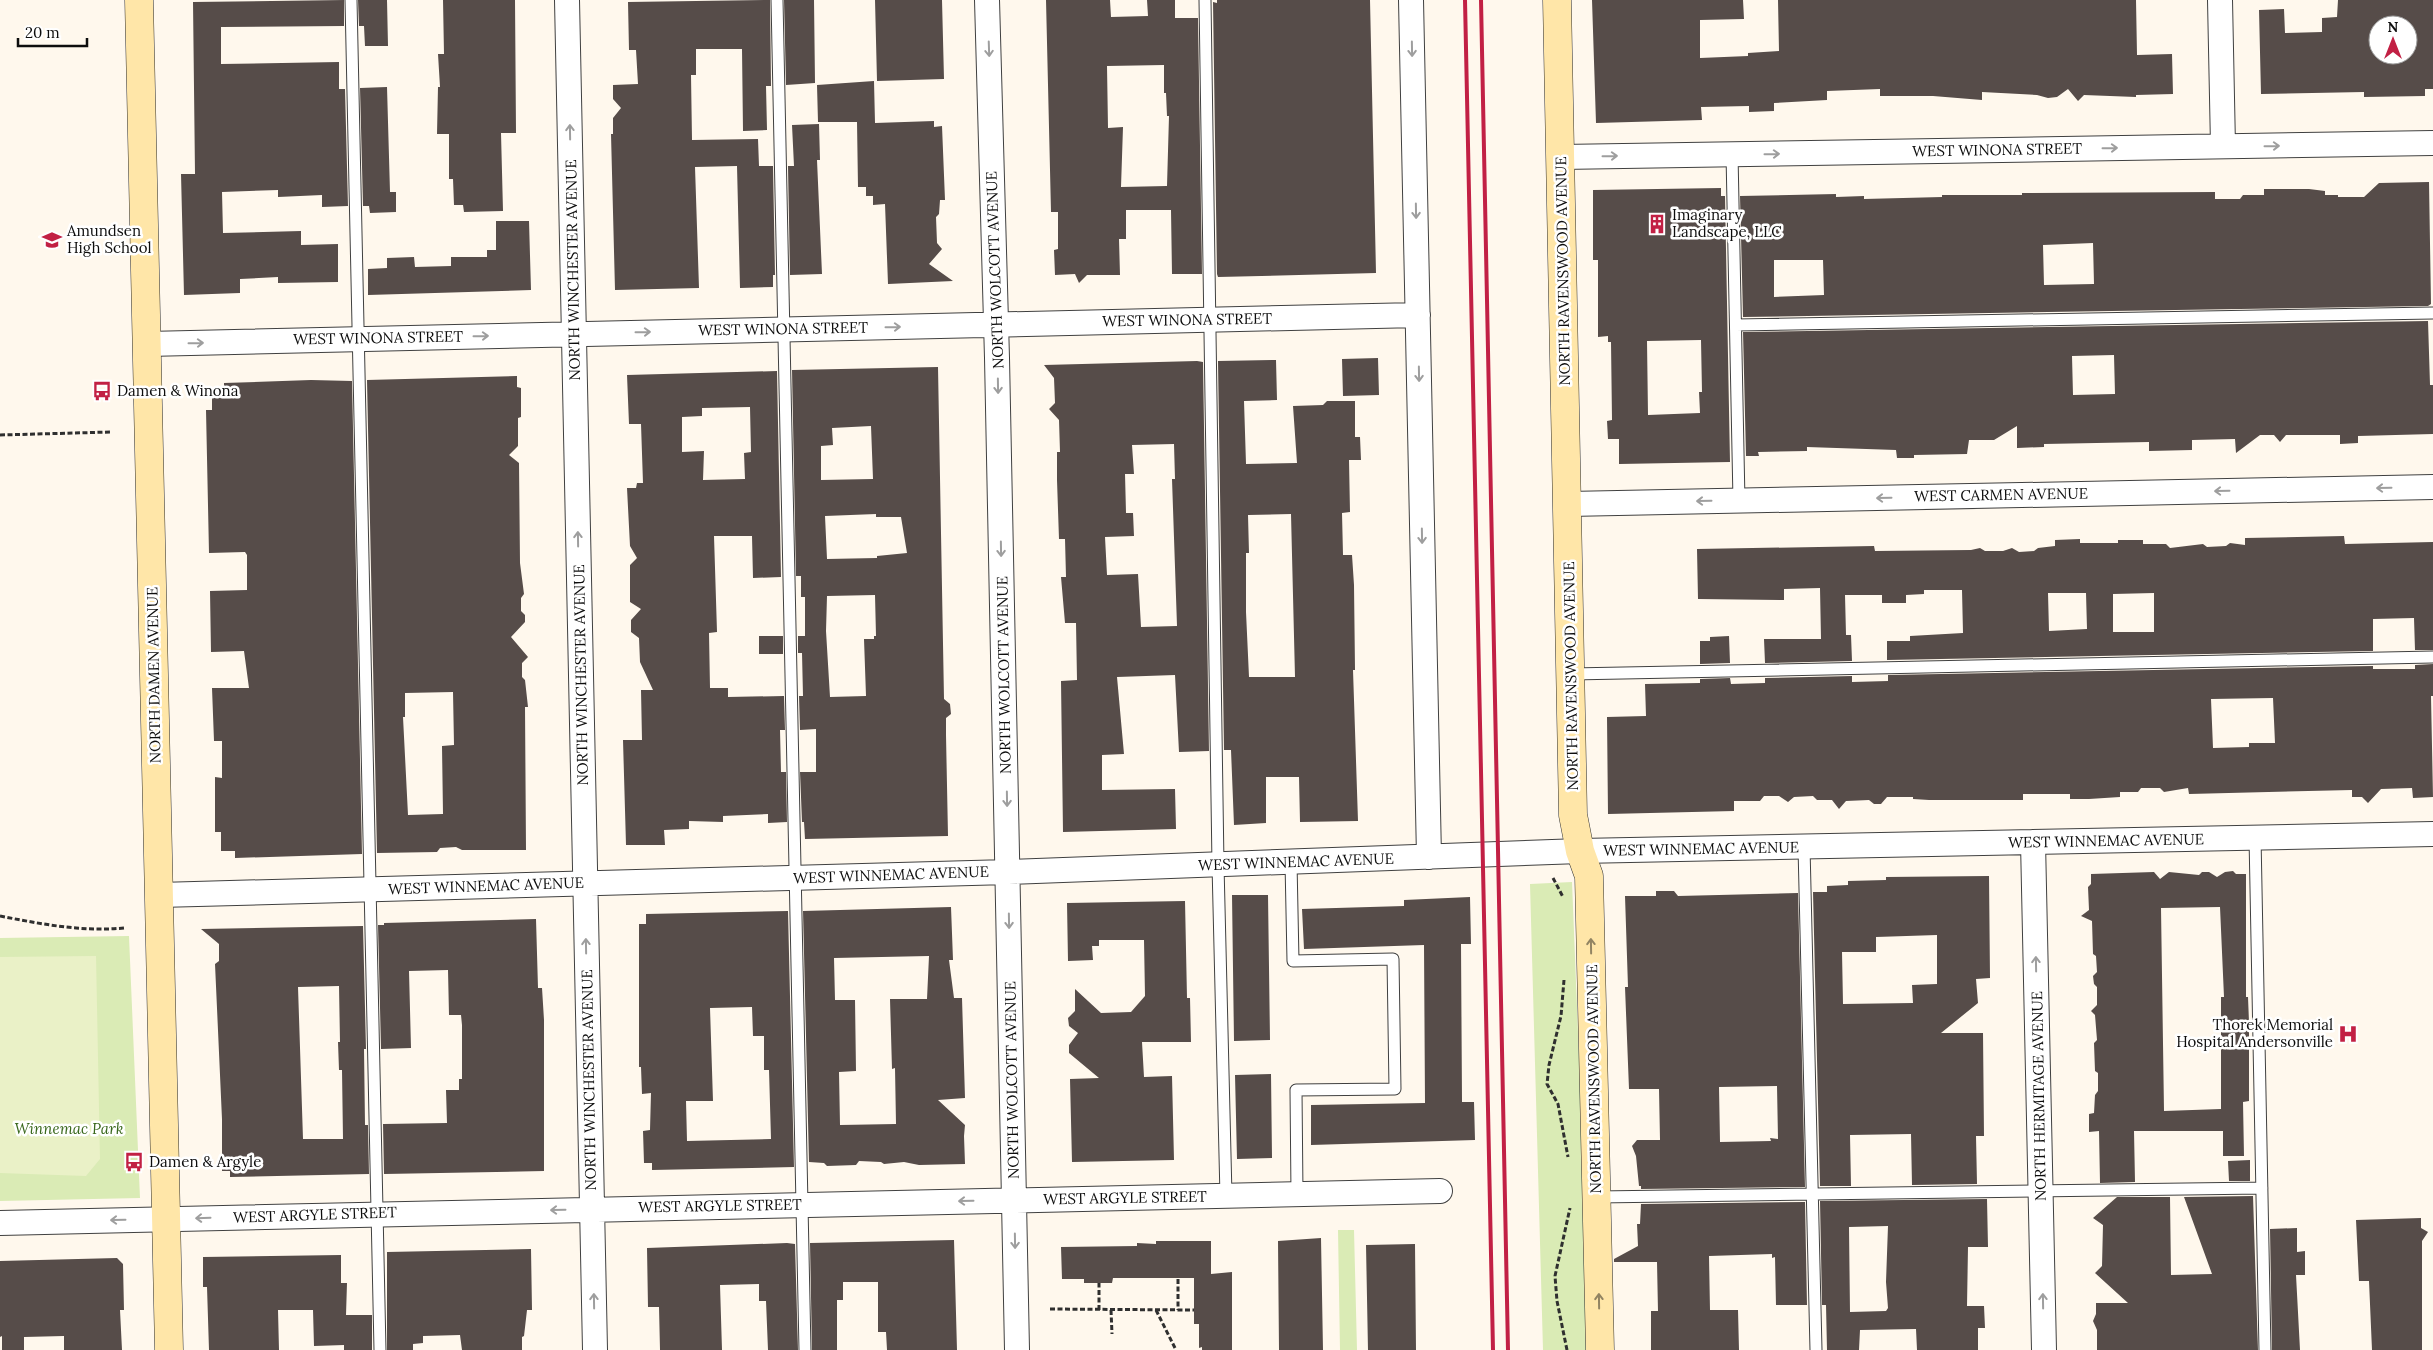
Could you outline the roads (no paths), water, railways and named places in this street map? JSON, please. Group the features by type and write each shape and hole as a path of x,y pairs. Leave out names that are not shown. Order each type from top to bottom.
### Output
{"street":[{"name":"NORTH DAMEN AVENUE","path":"139,0 169,1350"},
{"name":"NORTH WINCHESTER AVENUE","path":"567,0 595,1350"},
{"name":"NORTH WOLCOTT AVENUE","path":"987,0 996,324 1018,1350"},
{"path":"1411,0 1429,856"},
{"name":"NORTH RAVENSWOOD AVENUE","path":"1557,0 1573,815 1580,851 1589,876 1584,1200 1600,1350"},
{"path":"2220,0 2223,146"},
{"name":"WEST WINONA STREET","path":"1561,157 2433,143"},
{"name":"WEST WINONA STREET","path":"147,344 1418,315"},
{"name":"WEST CARMEN AVENUE","path":"1568,504 2433,487"},
{"name":"WEST WINNEMAC AVENUE","path":"159,895 1008,872 1580,851 2433,834"},
{"name":"NORTH HERMITAGE AVENUE","path":"2033,842 2044,1350"},
{"name":"WEST ARGYLE STREET","path":"0,1223 1440,1191"}],"lane":[{"path":"351,0 380,1350"},
{"path":"777,0 805,1350"},
{"path":"1205,0 1218,864 1226,1196"},
{"path":"1732,154 1739,501"},
{"path":"1736,325 2433,313"},
{"path":"1571,674 2433,657"},
{"path":"2254,838 2265,1350"},
{"path":"1804,847 1816,1350"},
{"path":"1291,862 1293,961 1392,959 1393,979 1394,1088 1296,1090 1297,1194"},
{"path":"1584,1200 2262,1188"}],"railway":[{"path":"1465,0 1493,1350"},
{"path":"1481,0 1508,1350"}],"place":[{"name":"Imaginary Landscape, LLC","path":"1657,224"},
{"name":"Amundsen High School","path":"52,240"},
{"name":"Damen & Winona","path":"102,391"},
{"name":"Thorek Memorial Hospital Andersonville","path":"2348,1034"},
{"name":"Damen & Argyle","path":"134,1162"}],"park label":[{"name":"Winnemac Park","path":"69,1129"}]}
